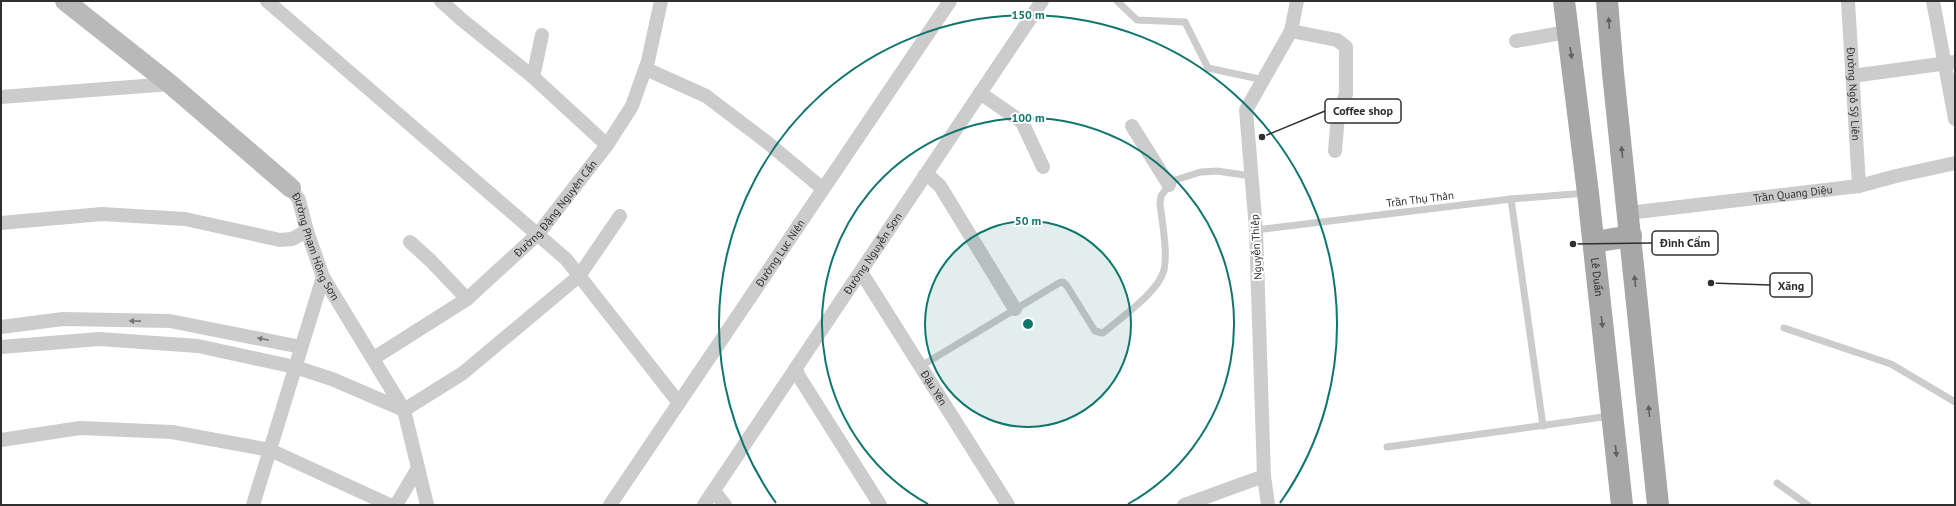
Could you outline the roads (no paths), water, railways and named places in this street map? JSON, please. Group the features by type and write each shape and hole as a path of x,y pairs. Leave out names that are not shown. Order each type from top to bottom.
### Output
{"main road":[{"name":"Lê Duẩn","path":"1564,1 1594,242 1622,505"},
{"path":"1607,1 1613,73 1658,505"},
{"path":"1594,242 1630,236"}],"street":[{"path":"267,1 566,259 679,403"},
{"path":"441,1 533,77 607,145"},
{"name":"Đường Đặng Nguyên Cẩn","path":"374,358 467,299 538,234 607,145 632,106 646,69 660,1"},
{"name":"Đường Lục Niên","path":"610,505 950,1"},
{"name":"Đường Nguyễn Sơn","path":"704,505 1042,1"},
{"name":"Nguyễn Thiếp","path":"1268,505 1264,476 1256,230 1246,110 1291,31 1297,1"},
{"name":"Đường Ngô Sỹ Liên","path":"1848,1 1859,186"},
{"path":"1933,1 1949,62 1955,119"},
{"name":"Đường Phạm Hồng Sơn","path":"75,4 291,188 298,200 323,277 374,358 404,410 427,505"},
{"path":"1291,31 1337,40 1346,47 1346,94 1338,116 1335,152"},
{"path":"1516,42 1568,32"},
{"path":"533,77 542,35"},
{"path":"1852,76 1949,62"},
{"path":"646,69 706,96 768,143 823,190"},
{"path":"1,97 170,84"},
{"path":"980,93 1022,122 1043,167"},
{"path":"1132,126 1169,185"},
{"name":"Trần Quang Diệu","path":"1628,213 1859,186 1955,163"},
{"path":"924,176 929,176 940,186 1015,309"},
{"path":"1,223 102,214 185,219 280,240 292,239 307,231"},
{"path":"1,347 99,339 191,345 295,367 346,385 404,410 463,373 579,276 620,216"},
{"path":"410,242 431,261 467,299"},
{"name":"Đậu Yên","path":"861,272 1008,505"},
{"path":"253,505 323,277"},
{"path":"1,327 63,319 170,321 301,346"},
{"path":"796,368 798,375 880,505"},
{"path":"1,440 80,428 172,432 270,450 390,505"},
{"path":"396,505 418,468"},
{"path":"1184,505 1264,476"},
{"path":"714,491 725,505"}],"lane":[{"path":"1117,1 1137,20 1185,22 1208,68 1264,80"},
{"path":"921,366 1015,309 1063,282 1095,331 1103,333 1150,292 1161,278 1165,260 1160,203 1161,196 1169,185 1175,180 1209,170 1251,176"},
{"name":"Trần Thụ Thân","path":"1256,230 1511,199 1588,193"},
{"path":"1511,199 1543,426"},
{"path":"1784,328 1891,364 1955,402"},
{"path":"1387,447 1612,415"},
{"path":"1777,483 1808,505"}],"place":[{"name":"Coffee shop","path":"1262,137"},
{"name":"Đình Cẩm","path":"1573,244"},
{"name":"Xăng","path":"1711,283"}]}
